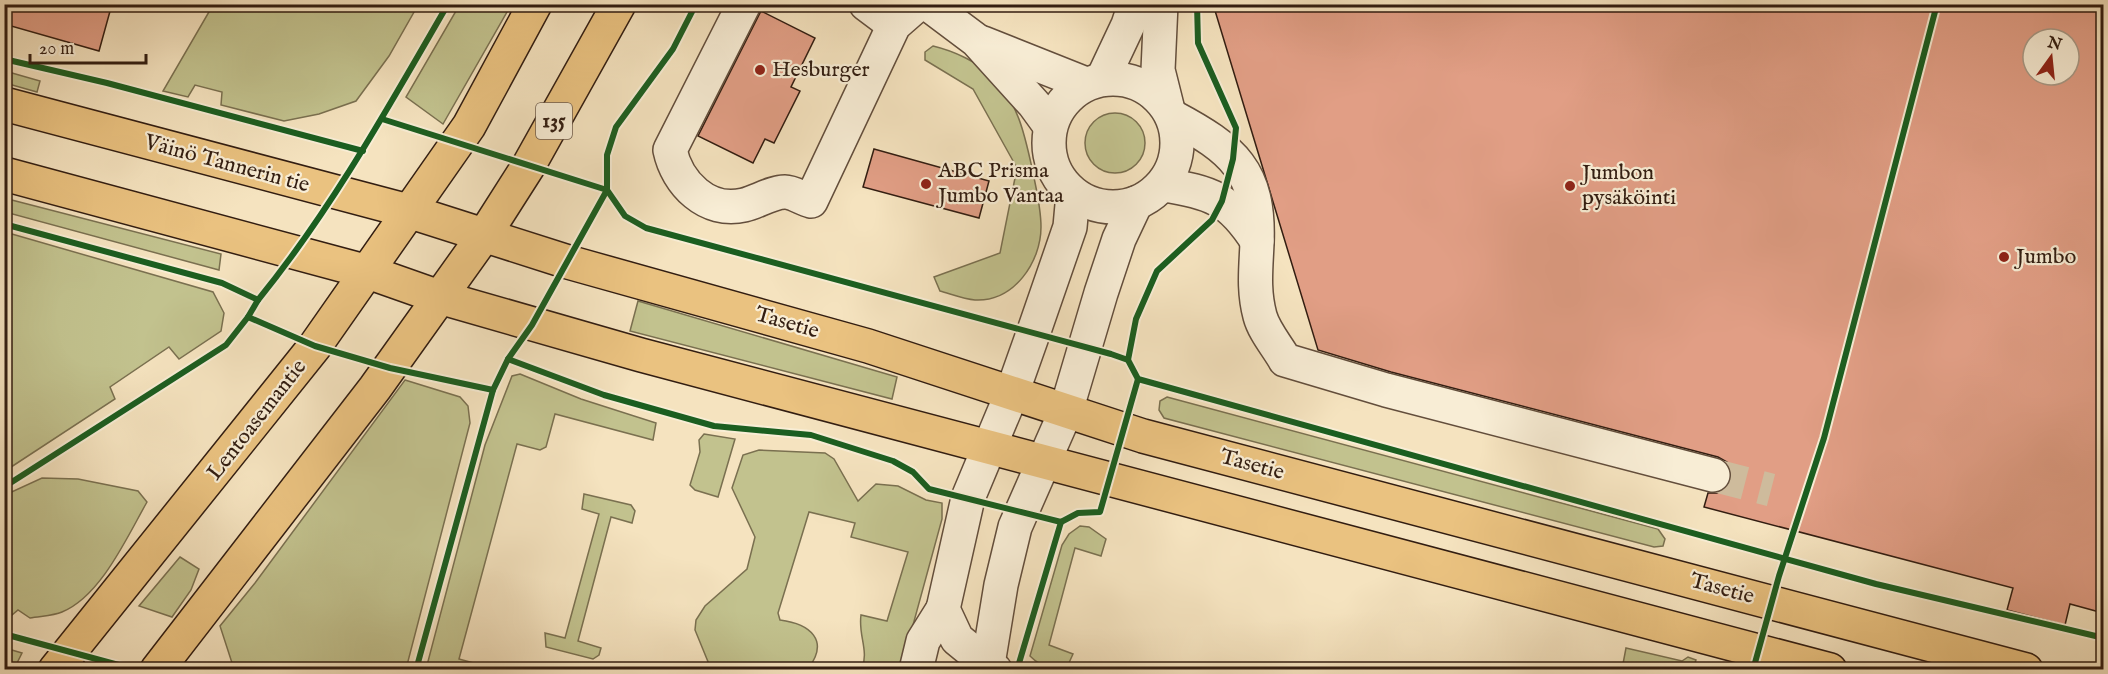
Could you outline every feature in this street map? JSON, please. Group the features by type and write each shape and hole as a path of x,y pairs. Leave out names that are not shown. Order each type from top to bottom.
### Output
{"main road":[{"name":"Lentoasemantie","path":"56,669 315,346 469,126 535,4"},
{"name":"135","path":"157,669 375,388 485,234 534,155 619,4"},
{"name":"Väinö Tannerin tie","path":"4,104 408,211 485,234"},
{"path":"4,174 368,272 439,297 630,352 1830,669"},
{"name":"Tasetie","path":"485,234 568,262 868,346 1143,436 2026,669"}],"street":[{"path":"744,4 670,150 681,180 699,196 718,205 742,206 784,192 811,201 906,15 866,4"},
{"path":"928,4 976,40 1034,104 1050,126"},
{"path":"1135,4 1128,25 1095,81 1068,97 1050,126 1048,143 1053,166 1073,194 1095,205 1117,207 1150,197 1163,185 1176,161 1178,138 1158,70 1161,4"},
{"path":"976,40 1095,81 1132,80 1151,90 1170,111 1205,134 1247,174 1258,207 1254,285 1261,319 1285,360 1386,390 1713,475"},
{"path":"1163,185 1194,190 1222,201 1244,220 1257,240"},
{"path":"916,669 923,641 943,609 968,498 1012,393 1070,227 1073,194"},
{"path":"990,668 1001,585 1016,527 1066,411 1119,239 1136,203"},
{"path":"943,609 957,639 990,668"}],"green space":[{"path":"460,4 511,5 443,124 406,97"},
{"path":"213,5 418,5 389,56 356,101 319,114 284,121 221,105 222,92 195,85 188,97 163,91"},
{"path":"933,46 965,58 993,77 1002,87 1019,120 1029,156 1041,220 1040,240 1023,277 1013,287 989,299 962,298 940,291 934,277 1000,253 1017,168 973,89 925,60 925,52"},
{"path":"5,71 40,81 37,92 5,83"},
{"path":"1115,113 1132,118 1140,126 1145,143 1140,160 1132,168 1115,173 1098,168 1090,160 1085,143 1090,126 1098,118"},
{"path":"4,198 221,254 219,270 5,212"},
{"path":"5,232 213,292 224,313 221,331 179,359 169,347 110,387 115,399 5,471"},
{"path":"638,301 897,377 892,399 630,331"},
{"path":"520,374 581,399 656,423 653,440 555,414 546,447 540,450 517,444 459,659 488,667 487,669 426,669 485,445 512,376"},
{"path":"405,380 460,397 468,406 470,423 406,669 234,669 220,626 255,583"},
{"path":"1167,397 1658,529 1665,539 1663,546 1654,547 1164,418 1159,410 1160,401"},
{"path":"704,434 735,439 718,497 695,490 690,485 700,452 699,440"},
{"path":"759,450 825,453 834,459 858,501 876,484 898,486 926,500 942,503 942,519 901,669 862,669 864,655 860,622 861,615 887,621 908,552 851,537 855,523 809,512 778,613 780,620 800,625 814,635 817,650 808,669 711,669 695,630 696,620 705,606 747,569 755,537 732,488 743,455"},
{"path":"42,478 78,479 138,491 147,502 112,564 89,593 76,604 62,612 30,618 18,610 5,621 5,495"},
{"path":"584,494 631,505 635,511 632,523 611,517 578,641 601,648 599,655 593,659 546,647 545,633 565,638 599,514 582,509"},
{"path":"1080,526 1089,527 1106,539 1101,556 1075,548 1049,645 1073,654 1068,665 1048,667 1030,656 1062,545 1069,534"},
{"path":"180,557 199,569 191,590 172,617 139,606"},
{"path":"5,648 22,653 14,669 5,669"},
{"path":"1626,648 1682,661 1688,657 1696,660 1693,669 1622,669"}],"building":[{"path":"4,4 112,4 99,51 4,24"},
{"name":"Jumbon pysäköinti","path":"1213,4 2103,4 2103,613 2070,604 2065,625 2007,610 2013,588 1704,507 1708,493 1717,493 1726,489 1731,479 1731,469 1727,462 1718,457 1391,372 1318,350"},
{"name":"Hesburger","path":"761,11 815,38 791,87 800,91 774,143 765,139 753,163 698,136"},
{"name":"ABC Prisma Jumbo Vantaa","path":"874,149 989,181 979,218 863,187"}],"tunnel":[{"path":"1713,475 1771,490"}],"cycle path":[{"path":"258,300 311,230 335,193 448,4"},
{"path":"416,670 493,390 508,359 532,325 607,190 607,155 616,127 673,49 696,4"},
{"path":"1128,360 1136,319 1157,271 1212,220 1222,201 1233,159 1236,128 1198,43 1197,4"},
{"path":"1753,670 1779,576 1824,438 1937,4"},
{"path":"4,59 107,83 363,151"},
{"path":"382,119 607,190 625,216 646,228 1111,354 1128,360 1138,379 1876,584 2104,638"},
{"path":"4,224 222,283 258,300 248,317 315,346 390,368 493,390"},
{"path":"4,487 226,345 248,317"},
{"path":"508,359 604,395 714,426 811,435 893,461 913,472 929,489 1061,522 1078,513 1100,512 1138,379"},
{"path":"1017,670 1061,522"},
{"path":"4,634 137,670"}],"place":[{"name":"Hesburger","path":"760,70"},
{"name":"ABC Prisma Jumbo Vantaa","path":"926,184"},
{"name":"Jumbon pysäköinti","path":"1570,186"},
{"name":"Jumbo","path":"2004,257"}]}
